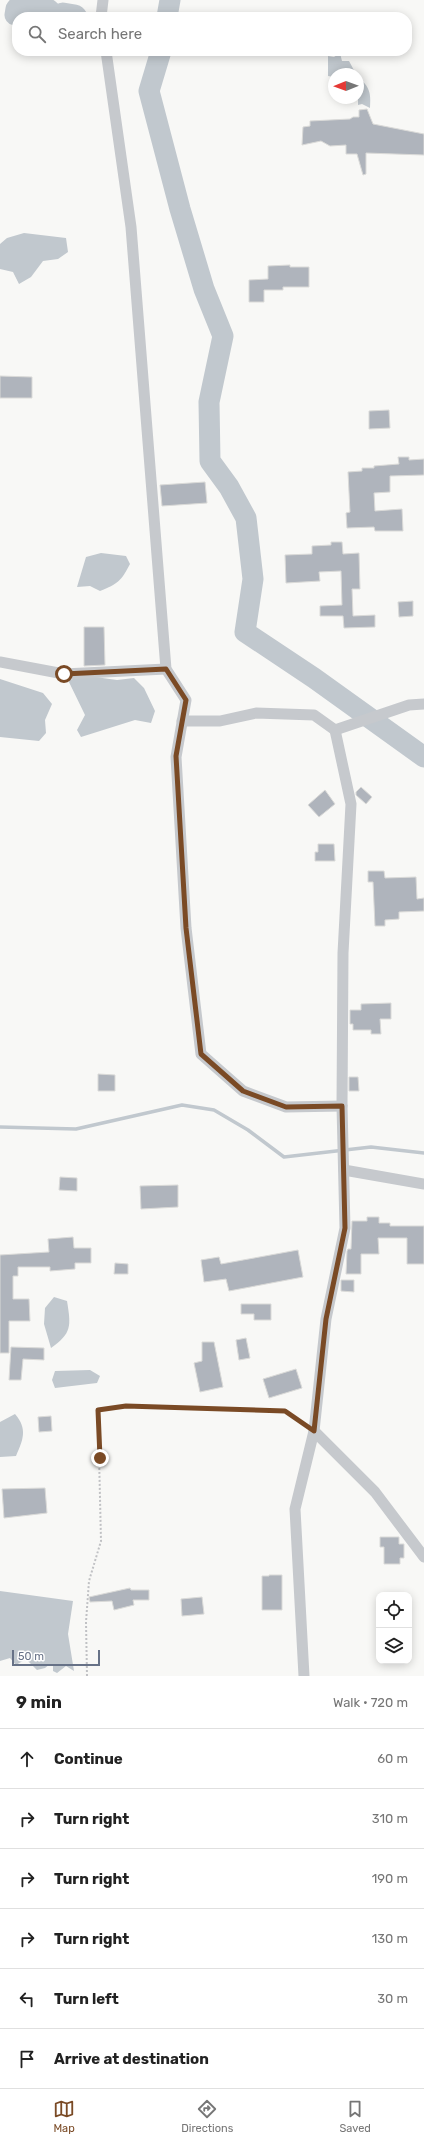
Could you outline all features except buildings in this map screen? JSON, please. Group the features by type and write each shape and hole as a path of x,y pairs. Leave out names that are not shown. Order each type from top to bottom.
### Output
{"street":[{"path":"102,12 103,0"},
{"path":"107,56 131,227 166,669 186,700 176,756 186,928 201,1054 243,1091 279,1105 286,1107 342,1106"},
{"path":"0,662 64,674 166,669"},
{"path":"335,730 409,705 424,704"},
{"path":"182,721 220,721 256,713 314,715 335,730 351,804 343,953 342,1106 345,1228 326,1319 314,1431 295,1509 304,1676"},
{"path":"344,1170 424,1184"},
{"path":"314,1431 374,1492 424,1557"}],"path":[{"path":"87,1676 86,1622 89,1581 101,1541 98,1410 133,1406 285,1411 314,1431"}],"shaded area":[{"path":"328,56 341,56 342,61 349,61 353,68 328,68"},
{"path":"364,83 369,91 370,108 362,104 364,104"},
{"path":"24,233 66,238 68,252 58,259 43,261 31,277 19,284 13,272 0,269 0,244 7,238"},
{"path":"101,553 126,556 130,564 115,584 100,591 90,586 77,587 86,557"},
{"path":"88,676 117,680 134,678 144,688 155,711 151,723 135,720 81,737 77,730 85,715 68,680"},
{"path":"0,679 43,693 52,704 45,720 46,733 39,741 0,737"},
{"path":"54,1297 67,1301 69,1323 63,1338 51,1348 44,1324 45,1308"},
{"path":"90,1370 100,1376 97,1383 55,1388 52,1380 55,1371"},
{"path":"15,1414 22,1425 23,1430 21,1445 16,1456 0,1457 0,1422"},
{"path":"0,1591 73,1601 68,1634 74,1671 66,1666 57,1673 53,1671 53,1665 50,1664 45,1668 37,1670 26,1659 16,1665 10,1658 0,1661"}],"waterway":[{"path":"16,12 23,0"},
{"path":"168,12 170,0"},
{"path":"31,12 35,9 48,9 51,12"},
{"path":"21,12 25,12"},
{"path":"160,56 149,91 180,209 204,289 223,336 209,402 210,461 229,487 246,518 253,579 245,632 314,678 424,757"},
{"path":"0,1127 76,1129 182,1105 214,1110 248,1130 284,1157 371,1147 424,1153"}],"route":[{"path":"64,674 166,669 186,700 176,756 186,928 201,1054 243,1091 286,1107 342,1106 345,1228 326,1319 314,1431 285,1411 126,1406 98,1410 100,1458"}]}
